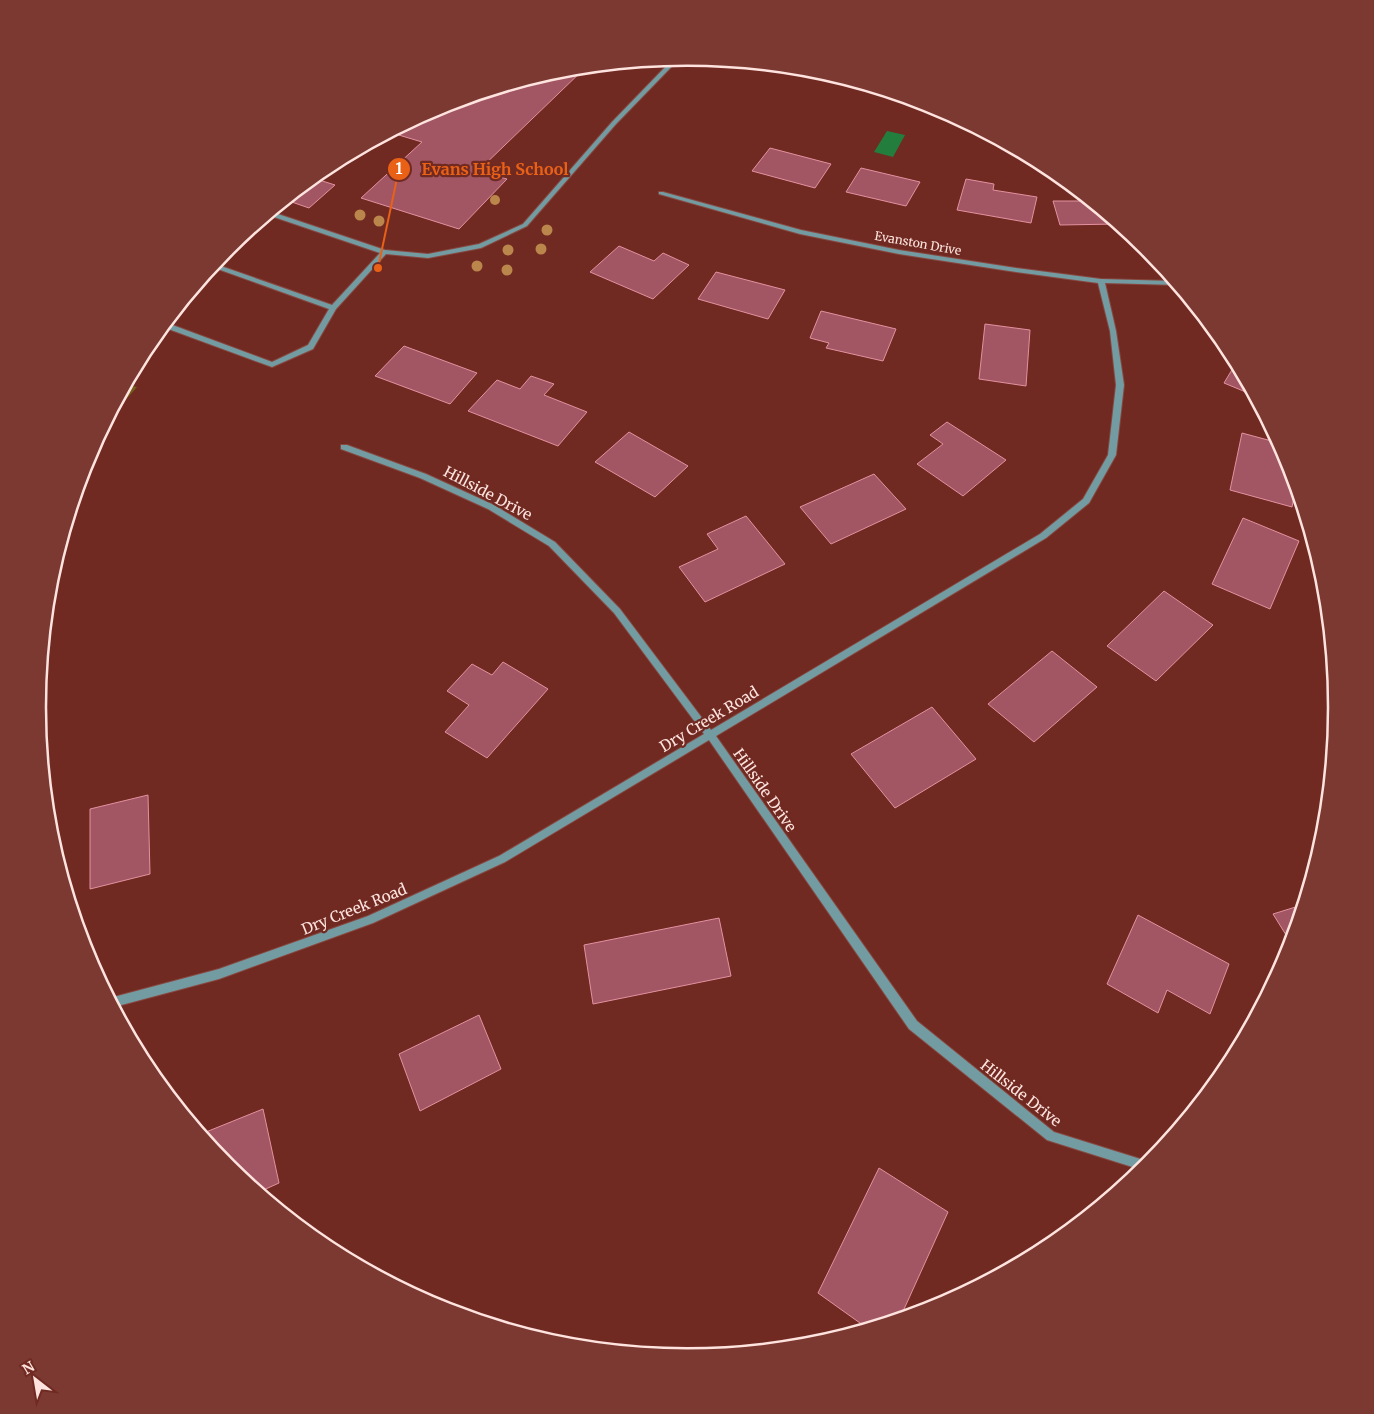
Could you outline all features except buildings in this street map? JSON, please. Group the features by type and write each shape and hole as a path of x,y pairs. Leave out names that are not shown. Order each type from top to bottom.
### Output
{"street":[{"path":"277,215 384,252 428,256 481,246 525,225 614,122 668,67"},
{"name":"Evanston Drive","path":"662,193 800,232 899,252 1102,281 1167,283"},
{"path":"171,328 272,365 312,347 333,308 384,252"},
{"path":"221,268 333,308"},
{"name":"Dry Creek Road","path":"118,1001 219,974 370,920 502,859 1043,536 1086,501 1112,455 1120,385 1113,331 1102,281"},
{"name":"Hillside Drive","path":"344,448 423,476 490,507 552,544 616,611 710,735 913,1025 1051,1136 1137,1163"}],"shaded area":[{"path":"887,131 905,135 893,157 874,152"},
{"path":"132,386 137,387 124,402"}],"place":[{"name":"Evans High School","path":"378,268"}]}
